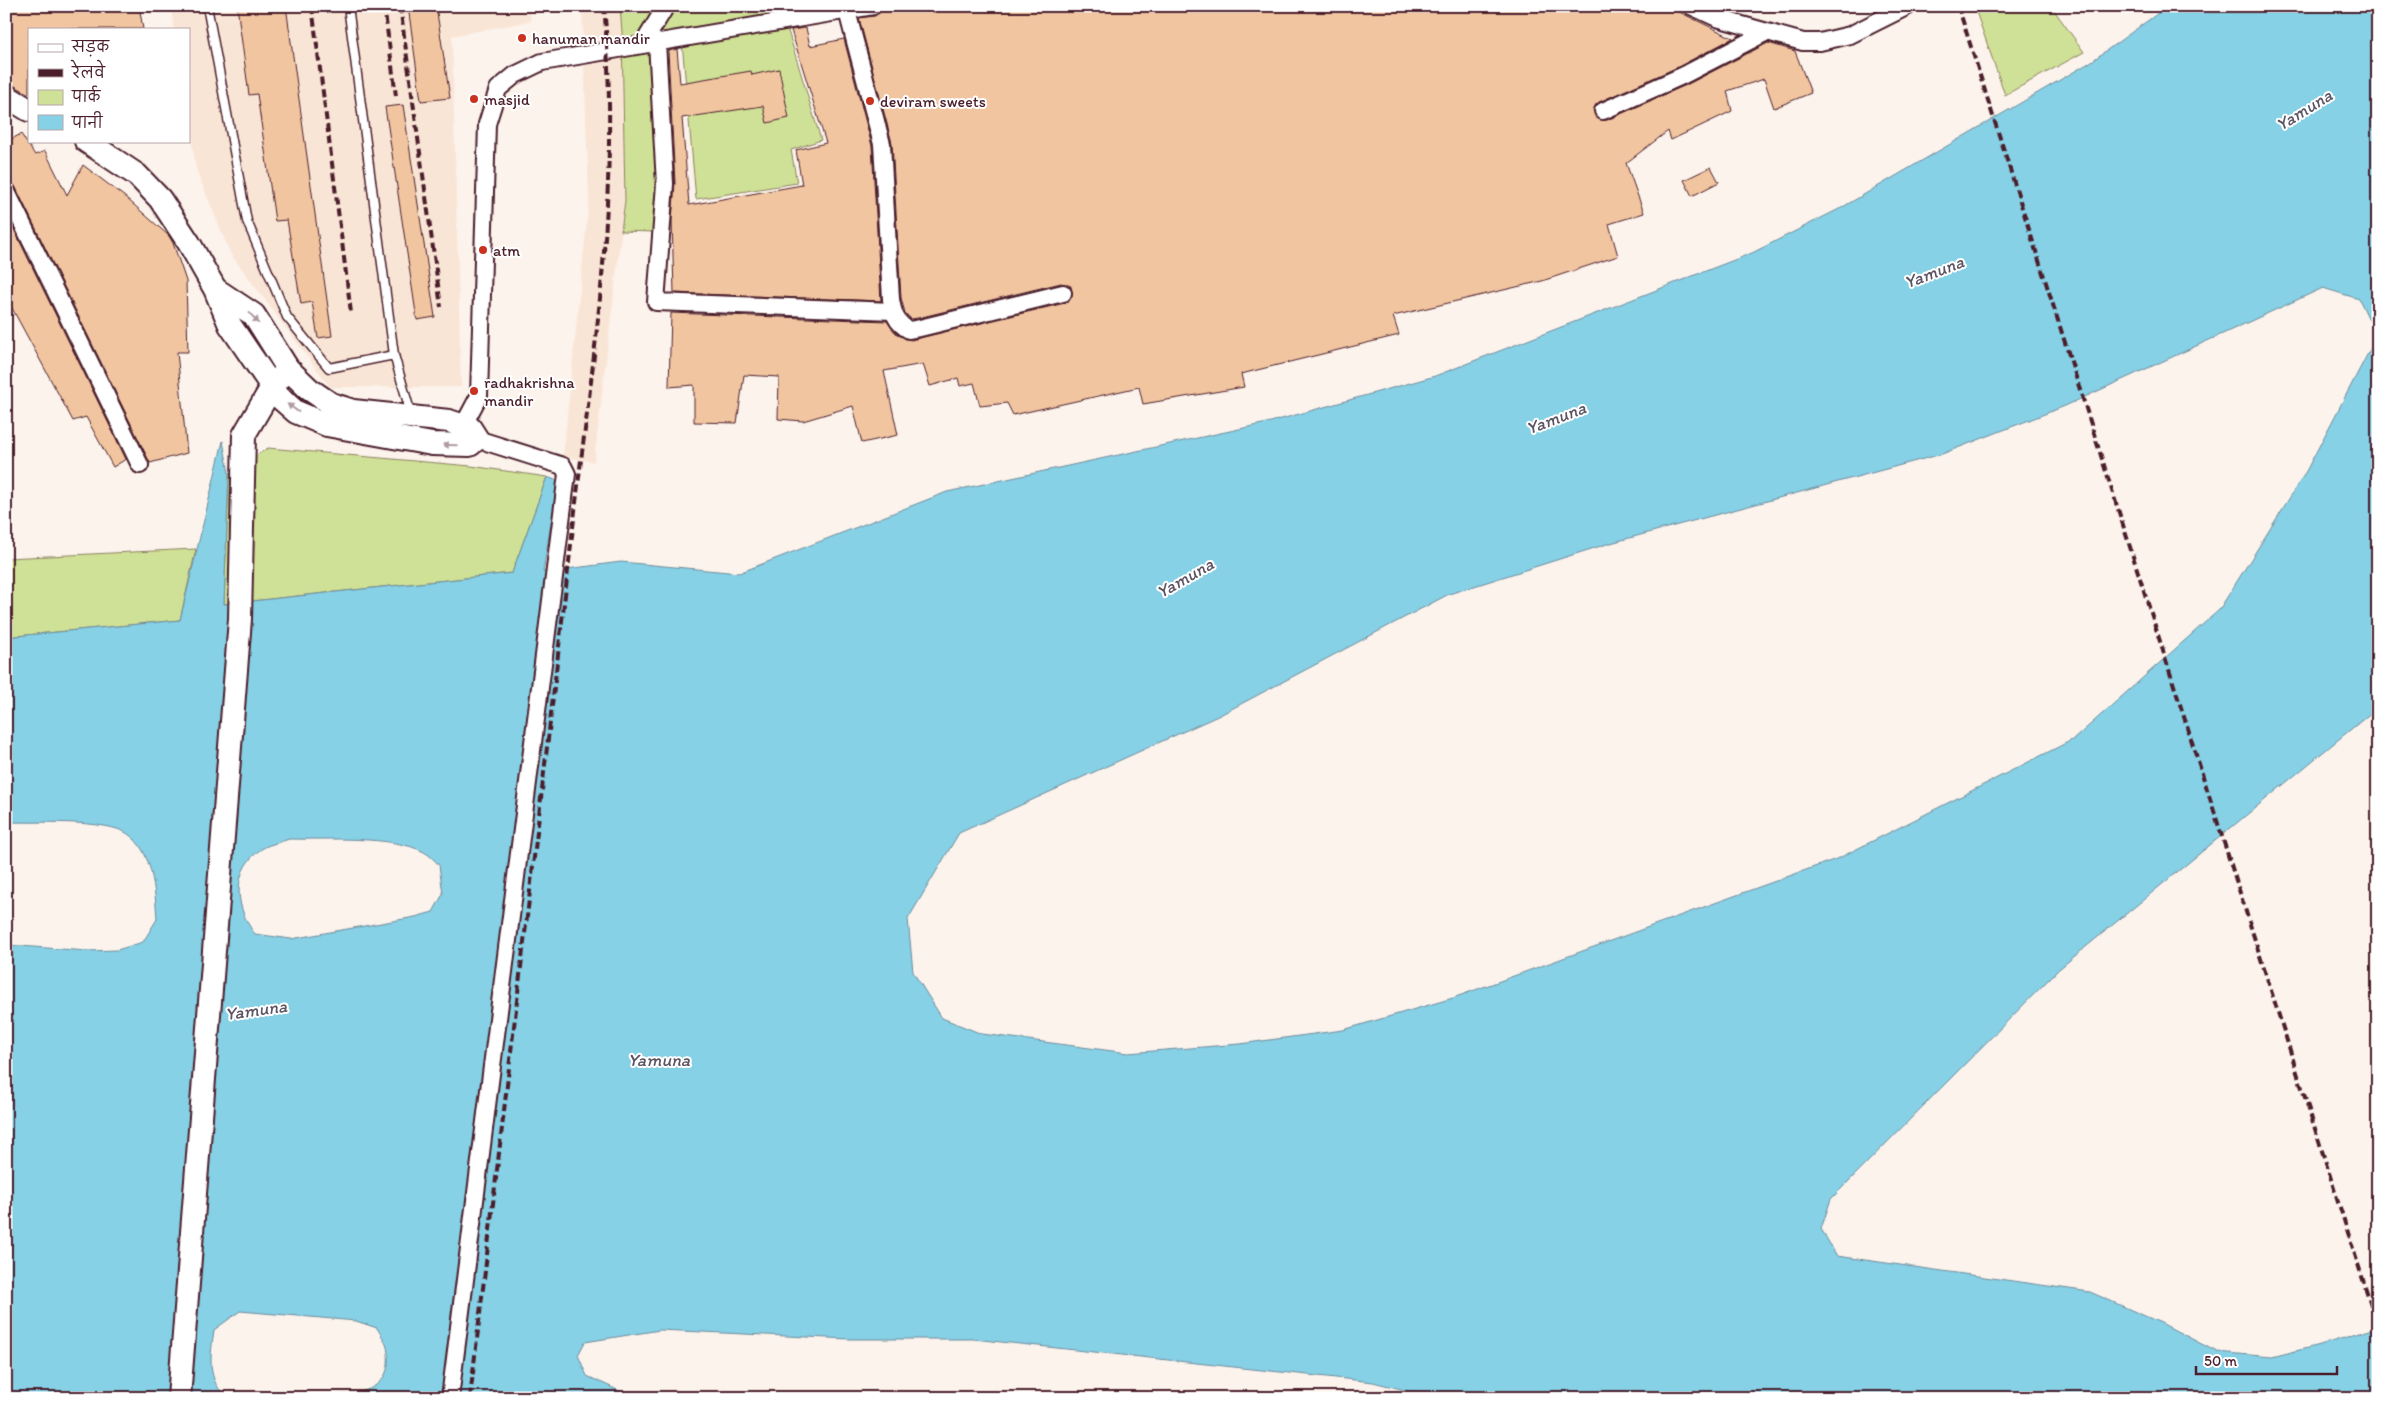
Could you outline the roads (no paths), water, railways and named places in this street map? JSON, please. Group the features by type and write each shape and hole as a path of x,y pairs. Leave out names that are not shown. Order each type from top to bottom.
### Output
{"main road":[{"path":"6,96 28,109"},
{"path":"88,142 137,175 160,199 189,243 215,289 230,325 279,397 296,412 326,425 367,422 412,417 449,421 470,432 470,445 432,444 367,422 353,411 331,404 309,389 288,369 254,315 215,289"},
{"path":"179,1398 240,618 244,435 272,387 288,369"}],"street":[{"path":"666,6 650,43 665,184 656,302 893,311"},
{"path":"450,1398 567,474 563,466 470,432 479,396 487,124 498,89 515,75 542,62 873,6"},
{"path":"1690,6 1717,18 1788,40 1820,42 1850,35 1908,6"},
{"path":"844,10 882,144 893,311 900,325 909,330 1063,293"},
{"path":"1602,111 1682,76 1765,33"},
{"path":"6,190 140,466"}],"lane":[{"path":"207,6 247,221 288,317 329,368 394,355"},
{"path":"348,6 394,355 412,417"}],"water":[{"name":"Yamuna","path":"2168,6 2378,6 2378,707 2059,969 1831,1199 1821,1229 1837,1256 2090,1292 2161,1323 2217,1352 2272,1357 2331,1342 2378,1327 2378,1398 1437,1398 1373,1382 973,1339 849,1339 660,1330 585,1342 578,1355 587,1376 635,1398 312,1398 358,1393 378,1383 385,1375 388,1353 383,1337 377,1328 356,1321 240,1311 214,1330 211,1367 216,1384 221,1392 229,1398 6,1398 6,945 88,951 117,950 143,942 157,919 154,885 148,861 136,841 128,834 118,829 88,824 6,822 6,637 180,620 223,441 229,473 224,604 512,573 547,477 558,481 543,572 621,562 739,573 947,492 1267,423 1435,376 1752,253 1841,208 2089,63","holes":["2323,288 2359,299 2377,336 2304,475 2219,610 2074,739 1839,858 1453,998 1343,1030 1240,1044 1128,1053 982,1034 942,1018 913,972 908,919 959,833 1220,715 1449,594 1607,544 1942,454 2065,406","289,839 377,841 411,847 426,853 439,865 443,894 433,912 415,917 291,939 255,934 243,912 240,900 239,888 241,877 245,866 263,848"]}],"railway":[{"path":"312,6 351,313"},
{"path":"384,6 396,96"},
{"path":"400,6 441,307"},
{"path":"470,1398 601,290 608,177 609,121 608,63 604,6"},
{"path":"1958,6 2378,1327"}],"place":[{"name":"hanuman mandir","path":"522,38"},
{"name":"masjid","path":"474,99"},
{"name":"deviram sweets","path":"870,101"},
{"name":"atm","path":"483,250"},
{"name":"radhakrishna mandir","path":"474,391"}]}
